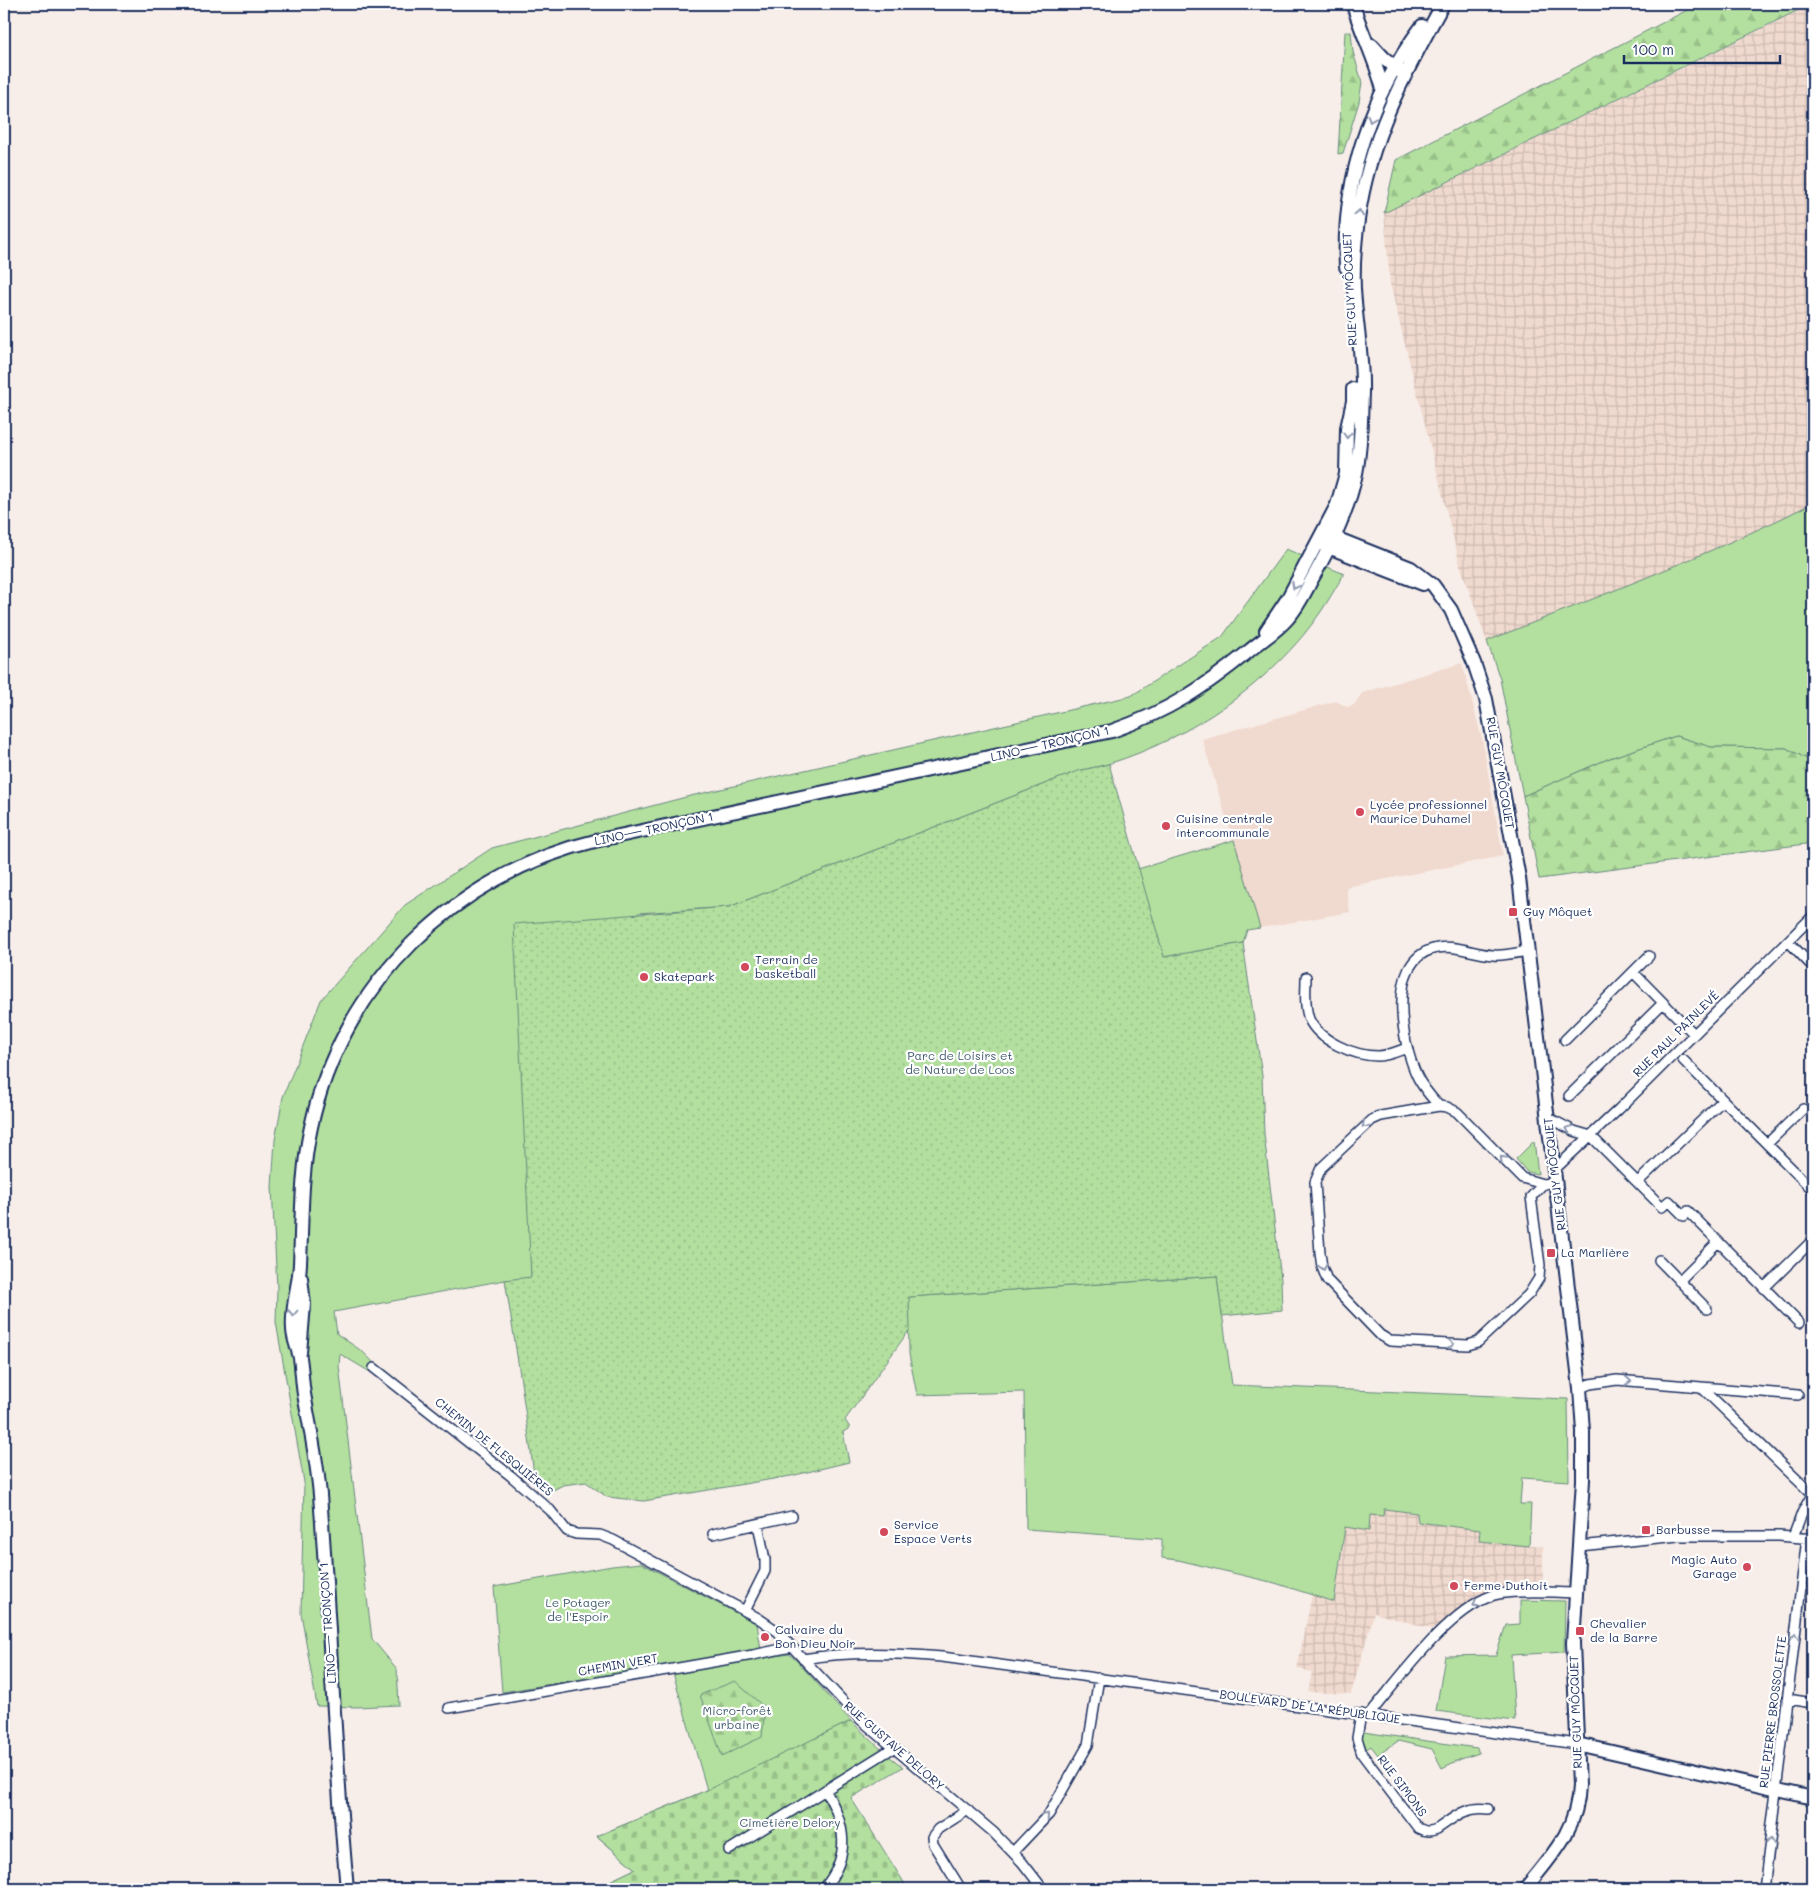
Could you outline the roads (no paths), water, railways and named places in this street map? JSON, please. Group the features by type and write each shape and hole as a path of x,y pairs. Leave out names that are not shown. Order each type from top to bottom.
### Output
{"main road":[{"path":"1353,4 1376,64 1383,90"},
{"name":"RUE GUY MÔCQUET","path":"1326,540 1353,486 1358,455 1362,382 1354,280 1359,215 1373,149 1400,72 1418,33 1442,4"},
{"path":"1367,40 1380,55 1400,72"},
{"name":"RUE GUY MÔCQUET","path":"1326,540 1345,478 1347,428 1353,402 1353,339 1346,255 1349,203 1362,142 1383,90 1400,72"},
{"name":"RUE GUY MÔCQUET","path":"1326,540 1417,572 1433,585 1447,603 1474,664 1488,710 1517,865 1549,1118 1580,1388 1584,1467 1573,1643 1579,1793 1572,1822 1560,1843 1525,1889"},
{"name":"LINO— TRONÇON 1","path":"347,1889 336,1758 318,1470 300,1357 293,1328 293,1304 300,1268 306,1149 314,1111 336,1050 359,1009 388,969 431,924 479,888 529,862 584,843 1072,741 1112,731 1149,717 1183,699 1217,677 1248,652 1270,626 1326,540"},
{"name":"BOULEVARD DE LA RÉPUBLIQUE","path":"1577,1744 1813,1798"}],"street":[{"name":"RUE PAUL PAINLEVÉ","path":"1554,1169 1591,1136 1813,916"},
{"path":"1788,941 1813,967"},
{"path":"1440,1106 1421,1084 1407,1048 1401,1007 1408,973 1419,956 1425,952 1440,948 1458,948 1494,955 1527,951"},
{"path":"1565,1040 1649,956"},
{"path":"1633,972 1694,1034"},
{"path":"1306,977 1307,1012 1313,1025 1324,1036 1338,1044 1367,1055 1381,1056 1407,1048"},
{"path":"1570,1096 1663,1003"},
{"path":"1683,1060 1813,1190"},
{"path":"1638,1182 1723,1100"},
{"path":"1543,1184 1531,1197 1540,1265 1539,1278 1529,1294 1478,1342 1468,1345 1390,1341 1380,1335 1327,1280 1322,1267 1320,1253 1315,1182 1321,1168 1372,1120 1381,1116 1440,1106 1447,1107 1457,1112 1522,1178 1543,1184 1556,1182"},
{"path":"1768,1144 1803,1109"},
{"path":"1549,1118 1574,1131 1591,1136 1662,1206 1669,1201 1684,1216 1688,1212 1799,1324"},
{"path":"1764,1288 1813,1240"},
{"path":"1680,1281 1718,1242"},
{"path":"1659,1260 1707,1308"},
{"name":"CHEMIN DE FLESQUIÈRES","path":"374,1368 506,1471 547,1506 560,1524 571,1533 605,1536 765,1622 782,1636"},
{"path":"1580,1388 1590,1384 1617,1380 1798,1395"},
{"path":"1701,1387 1813,1494 1802,1513 1793,1537"},
{"path":"713,1534 792,1516"},
{"path":"745,1611 765,1570 765,1560 758,1524"},
{"path":"1579,1546 1678,1536 1793,1537 1810,1539"},
{"name":"RUE PIERRE BROSSOLETTE","path":"1764,1889 1787,1699 1810,1539"},
{"path":"1365,1715 1433,1639 1459,1616 1479,1602 1491,1596 1505,1593 1575,1593"},
{"name":"RUE GUSTAVE DELORY","path":"782,1636 860,1719 968,1810 1013,1852 1043,1889"},
{"name":"CHEMIN VERT","path":"449,1708 791,1647"},
{"name":"BOULEVARD DE LA RÉPUBLIQUE","path":"803,1659 851,1653 896,1653 961,1660 1577,1744"},
{"path":"1013,1852 1049,1814 1088,1745 1100,1678"},
{"path":"1787,1699 1813,1703"},
{"name":"RUE SIMONS","path":"1365,1715 1357,1738 1362,1754 1418,1828 1426,1832 1437,1830 1467,1810 1488,1809"},
{"path":"728,1850 893,1748"},
{"path":"825,1790 838,1815 843,1845 837,1869 825,1887"},
{"path":"961,1889 933,1844 932,1837 938,1829 968,1810"}],"place":[{"name":"Lycée professionnel Maurice Duhamel","path":"1360,812"},
{"name":"Cuisine centrale intercommunale","path":"1166,826"},
{"name":"Guy Môquet","path":"1513,912"},
{"name":"Terrain de basketball","path":"745,967"},
{"name":"Skatepark","path":"644,977"},
{"name":"La Marlière","path":"1551,1253"},
{"name":"Barbusse","path":"1646,1530"},
{"name":"Service Espace Verts","path":"884,1532"},
{"name":"Magic Auto Garage","path":"1747,1567"},
{"name":"Ferme Duthoit","path":"1454,1586"},
{"name":"Chevalier de la Barre","path":"1580,1631"},
{"name":"Calvaire du Bon Dieu Noir","path":"765,1637"}],"park label":[{"name":"Parc de Loisirs et de Nature de Loos","path":"960,1063"},
{"name":"Le Potager de l'Espoir","path":"578,1610"},
{"name":"Micro-forêt urbaine","path":"737,1718"},
{"name":"Cimetière Delory","path":"790,1823"}]}
